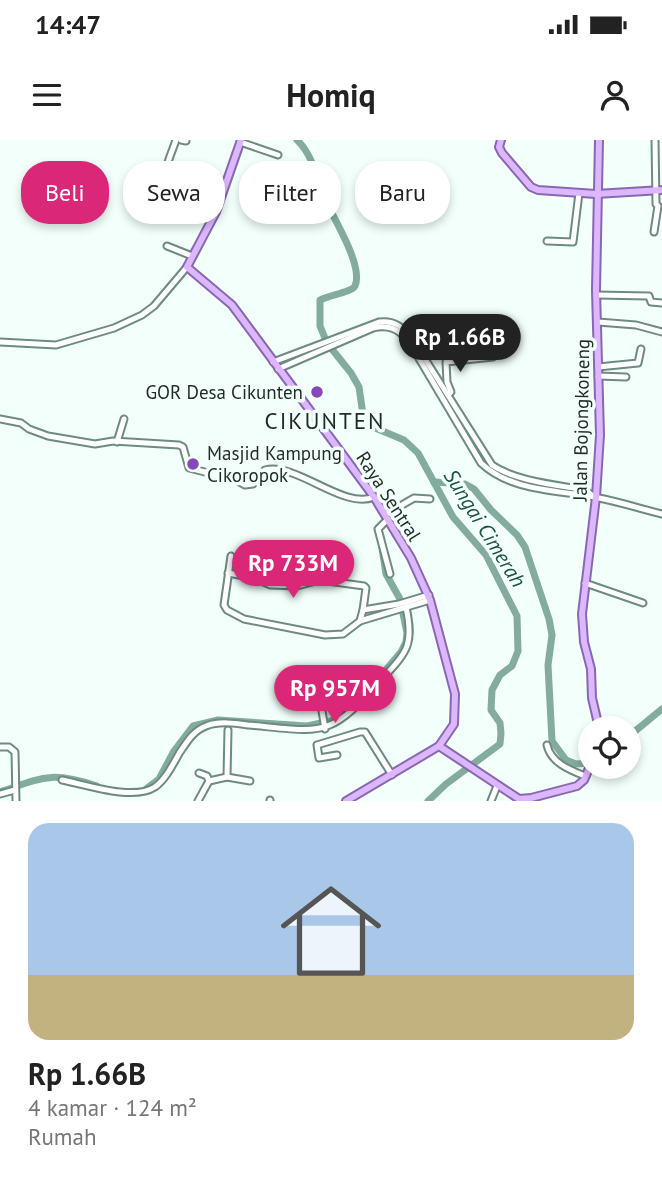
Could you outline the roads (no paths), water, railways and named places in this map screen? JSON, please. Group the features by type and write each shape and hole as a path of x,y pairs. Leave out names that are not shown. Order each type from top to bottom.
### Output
{"main road":[{"path":"501,140 500,151 533,188 596,194 659,190"},
{"name":"Jalan Bojongkoneng","path":"596,716 592,698 591,669 583,633 582,603 596,497 600,435 596,295 599,140"},
{"path":"225,186 241,141"},
{"path":"187,267 210,224"},
{"name":"Raya Sentral","path":"187,267 232,304 374,497 411,558 429,598 456,704 454,723 439,746"},
{"path":"346,801 439,746 519,799 534,799 573,787 584,779"}],"street":[{"path":"168,161 176,140"},
{"path":"654,232 659,206 656,204 659,190 655,140"},
{"path":"241,141 278,155"},
{"path":"547,241 569,244 573,242 579,193"},
{"path":"167,246 192,257"},
{"path":"0,341 56,345 114,328 142,315 154,306 187,267"},
{"path":"596,295 649,296 651,302 662,303"},
{"path":"278,369 318,348 379,322 393,322 404,329 487,468 502,478 662,514"},
{"path":"598,322 636,324 662,332"},
{"path":"273,362 318,348"},
{"path":"598,367 638,363 641,349"},
{"path":"447,396 451,392 446,379 446,362 493,357"},
{"path":"422,358 447,396 454,412"},
{"path":"598,376 626,377"},
{"path":"117,442 124,418"},
{"path":"0,419 21,423 35,432 53,437 95,444 117,442 179,445 183,447 189,468 236,480 245,485 253,484 265,470 281,469 342,494 368,499 374,497"},
{"path":"390,574 379,533 386,517 414,498 430,499"},
{"path":"231,556 224,605 226,610 244,619 337,635 343,634 360,621 429,598"},
{"path":"228,573 255,578 270,585 292,587 323,580 365,586 360,621"},
{"path":"585,583 643,603"},
{"path":"363,610 403,606"},
{"path":"62,779 125,795 148,792 163,779 194,733 207,725 231,723 293,730 344,719 400,661 411,634 403,606"},
{"path":"376,609 378,616"},
{"path":"319,693 325,724"},
{"path":"227,777 228,730"},
{"path":"337,755 319,758 317,745 360,732 365,733 392,775"},
{"path":"547,745 548,752 556,761 578,769"},
{"path":"0,747 9,747 15,752 16,801"},
{"path":"199,773 207,776 209,780"},
{"path":"209,780 227,777 250,781"},
{"path":"198,801 209,780"},
{"path":"491,801 497,786"},
{"path":"0,794 15,789"}],"waterway":[{"name":"Sungai Cimerah","path":"297,140 311,160 325,199 352,255 357,277 353,288 320,300 320,326 327,343 359,387 363,415 373,427 404,440 418,453 453,517 486,555 517,616 518,651 512,666 500,675 492,690 491,710 500,723 500,744 446,784 428,801"},
{"path":"434,482 465,484 474,489 525,547 552,635 548,665 552,741 566,760 578,764"},
{"path":"146,789 159,779 174,751 193,726 218,720 307,726 331,721 343,715 379,678 406,642 407,633 400,599 386,574 382,548"},
{"path":"641,726 662,709"},
{"path":"0,792 58,777 97,786"}],"place":[{"name":"GOR Desa Cikunten","path":"317,392"},
{"name":"Masjid Kampung Cikoropok","path":"193,464"}],"district":[{"name":"CIKUNTEN","path":"325,420"}]}
